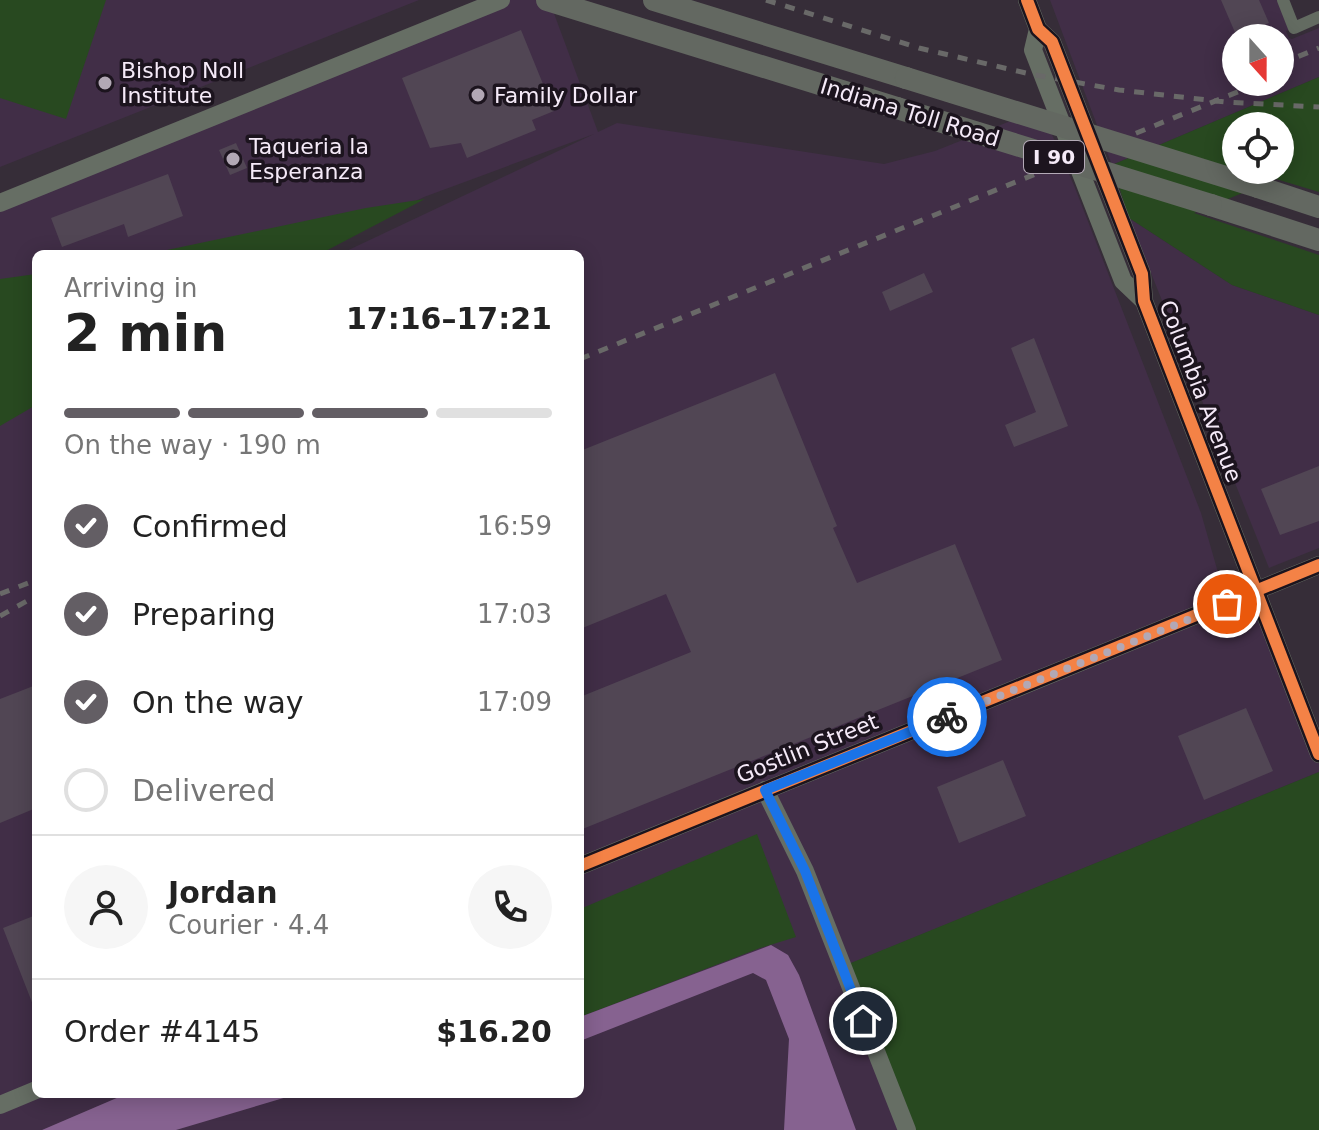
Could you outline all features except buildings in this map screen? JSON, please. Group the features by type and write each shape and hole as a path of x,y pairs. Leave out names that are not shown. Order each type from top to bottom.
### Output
{"highway":[{"name":"Indiana Toll Road","path":"547,0 1319,240"},
{"name":"Indiana Toll Road","path":"654,0 1319,207"}],"street":[{"path":"0,203 501,0"},
{"name":"Columbia Avenue","path":"1027,0 1038,29 1033,50 1123,281 1144,301 1319,754"},
{"path":"1283,0 1294,28 1319,17"},
{"name":"Gostlin Street","path":"584,864 1319,565"},
{"path":"765,790 805,871 907,1130"},
{"path":"0,1105 32,1092"}],"shaded area":[{"name":"Bishop Noll Institute","path":"0,0 419,0 0,167"},
{"path":"501,0 549,0 598,132 617,123 884,164 935,151 1041,109 1075,188 1201,513 1227,604 1256,591 1319,754 1319,772 842,967 907,1130 0,1130 0,414 32,399 32,1098 584,1098 584,250 348,250 594,134 424,197 311,250 32,250 32,383 0,398 0,203"},
{"path":"1050,0 1283,0 1292,24 1222,24 1222,96 1274,96 1237,112 1222,112 1222,118 1112,165"},
{"path":"1319,28 1319,77 1294,88 1294,38"},
{"path":"1129,218 1232,285 1319,315 1319,548 1269,568"},
{"path":"771,945 788,955 799,975 856,1130 784,1130 789,1039 766,980 753,973 584,1039 584,1015"},
{"path":"117,1098 284,1098 176,1130 42,1130"}],"green space":[{"path":"0,0 106,0 66,119 0,98"},
{"path":"1319,77 1319,192 1293,184 1294,112 1237,112 1274,96 1294,96 1294,88"},
{"path":"1222,118 1222,184 1264,184 1194,213 1319,255 1319,315 1232,285 1129,218 1112,165"},
{"path":"425,199 328,250 167,250 366,208"},
{"path":"32,275 32,407 0,426 0,279"},
{"path":"1319,772 1319,1130 907,1130 841,967"},
{"path":"757,834 796,937 584,1015 584,907"}],"railway":[{"path":"766,0 919,48 1030,74 1119,90 1225,102 1319,107"},
{"path":"1294,58 1319,48"},
{"path":"584,357 1228,96"},
{"path":"0,594 32,582"},
{"path":"0,616 32,598"}],"cycle path":[{"path":"1027,0 1038,29 1052,42 1142,274 1144,301 1319,754"},
{"path":"584,864 1319,565"}],"way so far":[{"path":"947,717 1227,604"}],"place":[{"name":"Bishop Noll Institute","path":"105,83"},
{"name":"Family Dollar","path":"478,95"},
{"name":"Taqueria la Esperanza","path":"233,159"}],"route":[{"path":"863,1021 805,871 765,790 947,717"}]}
